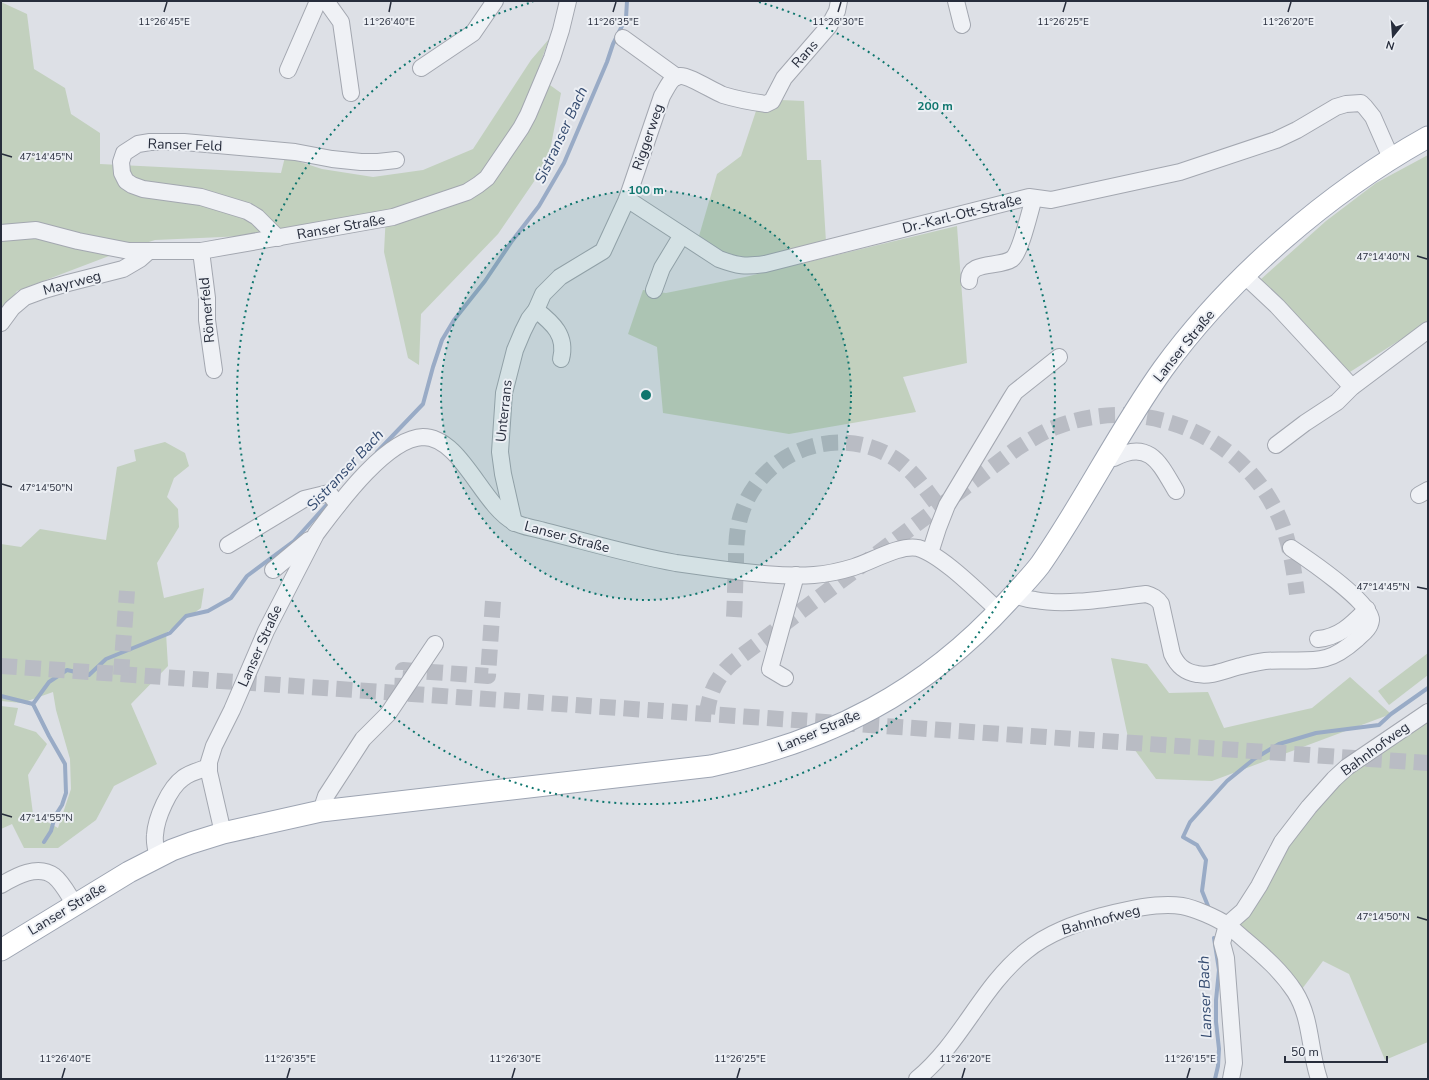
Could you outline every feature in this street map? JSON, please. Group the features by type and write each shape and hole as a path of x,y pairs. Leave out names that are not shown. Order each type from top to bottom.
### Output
{"main road":[{"name":"Lanser Straße","path":"1,950 129,872 158,857 191,843 223,832 321,811 711,766 768,752 812,738 890,700 920,681 979,632 1038,568 1107,455 1164,367 1215,307 1245,276 1284,240 1331,201 1391,158 1428,137"}],"street":[{"path":"288,70 318,1"},
{"path":"326,1 341,22 351,93"},
{"path":"420,68 473,33 495,1"},
{"name":"Rans","path":"677,77 687,77 723,95 766,104 772,101 784,78 831,23 838,11 839,1"},
{"path":"956,1 962,26"},
{"name":"Ranser Straße","path":"1,233 36,230 78,242 129,251 202,251 393,217 454,197 478,185 487,178 525,122 552,58 562,30 568,4"},
{"path":"623,38 677,77"},
{"name":"Riggerweg","path":"550,286 560,277 603,251 627,199 662,96 670,82 677,77"},
{"name":"Dr.-Karl-Ott-Straße","path":"627,199 719,259 734,265 748,267 1029,197 1051,200 1180,172 1276,140 1297,130 1336,107 1346,104 1361,104 1365,107 1372,117 1391,158"},
{"name":"Ranser Feld","path":"278,238 257,217 247,211 201,197 132,185 126,181 122,172 121,162 124,153 138,144 150,142 184,142 296,152 332,159 361,162 396,160"},
{"path":"969,281 970,274 974,269 1006,261 1014,256 1021,240 1034,198"},
{"path":"654,290 662,268 682,235"},
{"name":"Mayrweg","path":"1,323 12,308 25,297 56,286 123,269 140,259 149,251"},
{"name":"Römerfeld","path":"202,251 207,298 207,320 214,370"},
{"path":"1245,276 1283,311 1352,387"},
{"name":"Unterrans","path":"514,523 503,474 500,452 504,393 515,350 529,319 536,310 543,294 550,286"},
{"path":"536,310 548,319 560,334 563,350 561,360"},
{"path":"1276,445 1305,423 1337,402 1352,387 1428,330"},
{"path":"930,553 947,505 1015,392 1059,357"},
{"name":"Lanser Straße","path":"223,832 211,786 209,767 214,746 232,710 266,631 333,499 402,443 420,437 434,439 447,448 465,465 496,508 514,523 614,550 677,563 755,574 814,575 836,572 852,568 903,548 915,547 930,553 946,564 999,611"},
{"path":"1107,455 1114,458 1135,451 1148,454 1159,463 1176,491"},
{"path":"228,545 304,499 333,499"},
{"path":"273,570 316,534"},
{"path":"1014,595 1034,600 1053,602 1091,600 1146,594 1152,596 1161,604 1172,654 1180,667 1187,672 1204,675 1265,661 1316,660 1326,658 1338,653 1350,645 1367,630 1371,618 1367,609 1332,577 1291,548"},
{"path":"785,678 770,669 796,575"},
{"path":"1318,639 1334,636 1344,631 1367,609"},
{"path":"321,811 326,796 363,739 371,729 388,714 435,644"},
{"name":"Bahnhofweg","path":"1227,925 1243,911 1251,900 1282,842 1309,807 1334,779 1347,767 1428,712"},
{"path":"158,857 155,846 156,828 171,791 184,777 209,767"},
{"path":"1,885 16,877 29,873 41,871 46,872 60,882 74,905"},
{"name":"Bahnhofweg","path":"916,1079 937,1060 953,1042 998,978 1026,951 1043,938 1062,929 1098,917 1159,905 1182,906 1193,909 1227,925 1274,965 1295,992 1308,1020 1319,1079"},
{"path":"1227,925 1222,943 1226,958 1234,1062 1231,1079"}],"green space":[{"path":"1,2 27,14 34,69 65,88 71,114 100,133 100,164 281,173 285,157 322,169 373,177 423,170 473,149 531,60 549,39 536,75 561,93 548,161 498,234 421,314 419,365 408,358 384,252 386,213 289,234 155,240 17,291 1,313"},
{"path":"781,100 804,101 807,160 821,160 826,242 753,258 728,255 699,236 717,174 741,156 757,108"},
{"path":"1428,155 1428,322 1350,372 1260,280 1326,221 1376,183"},
{"path":"957,226 967,363 903,377 916,412 789,434 663,413 657,347 628,334 643,290 666,293 745,277"},
{"path":"165,442 185,453 189,466 174,478 167,497 178,509 179,527 157,563 164,598 204,588 201,608 166,633 168,666 131,704 157,764 114,786 96,820 58,848 24,848 12,824 1,829 1,706 18,708 14,725 36,732 47,744 28,775 33,814 58,828 71,789 70,759 56,710 53,692 22,703 1,701 1,544 21,547 40,529 106,540 117,467 136,461 134,450"},
{"path":"1428,653 1428,675 1389,705 1378,691"},
{"path":"1111,658 1147,664 1169,693 1208,692 1224,728 1312,708 1350,677 1391,714 1212,781 1156,779 1129,742"},
{"path":"1428,716 1428,1042 1385,1060 1349,974 1323,961 1302,989 1230,932 1250,909 1309,814 1354,770"}],"waterway":[{"name":"Sistranser Bach","path":"377,452 423,404 442,340 454,320 485,281 512,241 539,206 564,163 607,62 613,44 626,18 627,1"},
{"name":"Sistranser Bach","path":"44,842 51,831 55,816 62,805 66,793 65,764 33,704 49,682 67,670 89,675 106,659 170,633 186,616 208,611 231,598 247,576 294,541 331,500"},
{"name":"Lanser Bach","path":"1210,911 1202,891 1206,860 1197,845 1183,837 1190,822 1227,781 1254,759 1279,744 1316,733 1379,725 1391,714 1428,688"},
{"path":"1,696 33,704"},
{"name":"Lanser Bach","path":"1214,938 1219,970 1216,1000 1216,1022 1219,1049 1218,1066 1215,1079"}],"tunnel":[{"path":"707,714 712,691 719,677 736,660 1016,449 1051,429 1087,418 1118,415 1150,418 1180,426 1208,439 1234,457 1256,480 1279,517 1290,549 1297,594"},
{"path":"734,617 736,544 743,509 754,488 769,471 787,457 807,448 829,443 851,443 873,448 894,458 907,468 939,507"},
{"path":"121,675 127,591"},
{"path":"402,694 403,670 488,676 493,601"},
{"path":"1,666 1428,763"}]}
